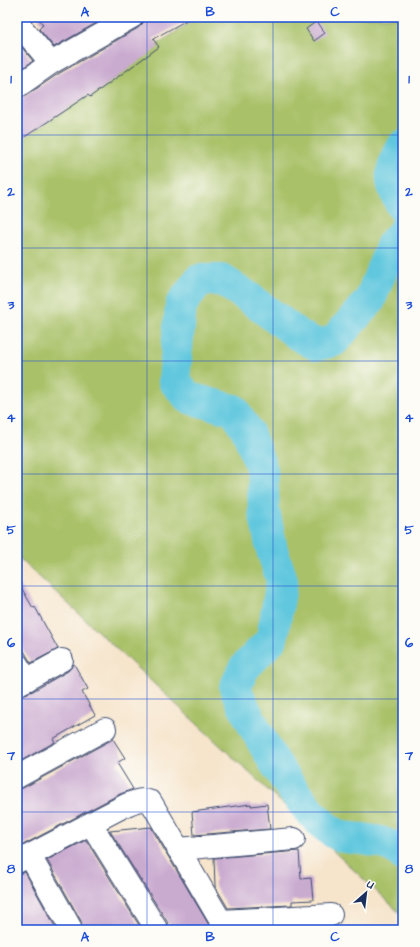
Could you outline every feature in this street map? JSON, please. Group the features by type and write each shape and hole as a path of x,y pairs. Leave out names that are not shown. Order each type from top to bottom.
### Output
{"street":[{"path":"17,87 51,63 132,17"},
{"path":"17,22 51,63"},
{"path":"20,676 62,660"},
{"path":"17,777 105,729"},
{"path":"70,927 23,859 140,799 151,802 224,926 332,915"},
{"path":"91,824 157,930"},
{"path":"178,849 294,839"}],"green space":[{"path":"198,17 403,17 403,522 396,528 403,534 403,916 17,556 17,134 28,131"}],"building":[{"path":"38,17 107,17 54,47 39,29 43,25"},
{"path":"144,17 192,17 153,39 159,47 90,97 88,95 17,142 17,99 24,97 58,74 138,28 143,23"},
{"path":"317,21 325,33 314,41 306,29"},
{"path":"19,44 33,61 17,72 17,45"},
{"path":"17,580 33,608 35,607 58,649 31,663 17,639"},
{"path":"74,664 88,689 82,692 95,715 53,739 55,742 17,763 17,697 33,691 68,671"},
{"path":"113,739 125,758 117,763 133,789 120,794 17,848 17,789 23,788"},
{"path":"251,804 251,806 267,804 270,829 194,835 192,812"},
{"path":"151,827 212,930 169,930 168,923 110,831"},
{"path":"86,840 142,930 82,930 81,921 47,860"},
{"path":"299,851 301,879 311,878 313,900 292,901 292,905 228,908 215,886 214,858"},
{"path":"25,872 57,930 17,930 17,874"}],"waterway":[{"path":"403,146 392,170 392,184 403,208"},
{"path":"403,232 392,244 370,300 334,341 317,345 300,336 248,297 222,280 199,280 181,305 174,381 189,398 234,410 248,432 262,470 264,511 272,550 282,580 272,639 244,668 235,688 243,705 266,748 294,792 325,826 342,837 380,842 398,850 403,855"}]}
